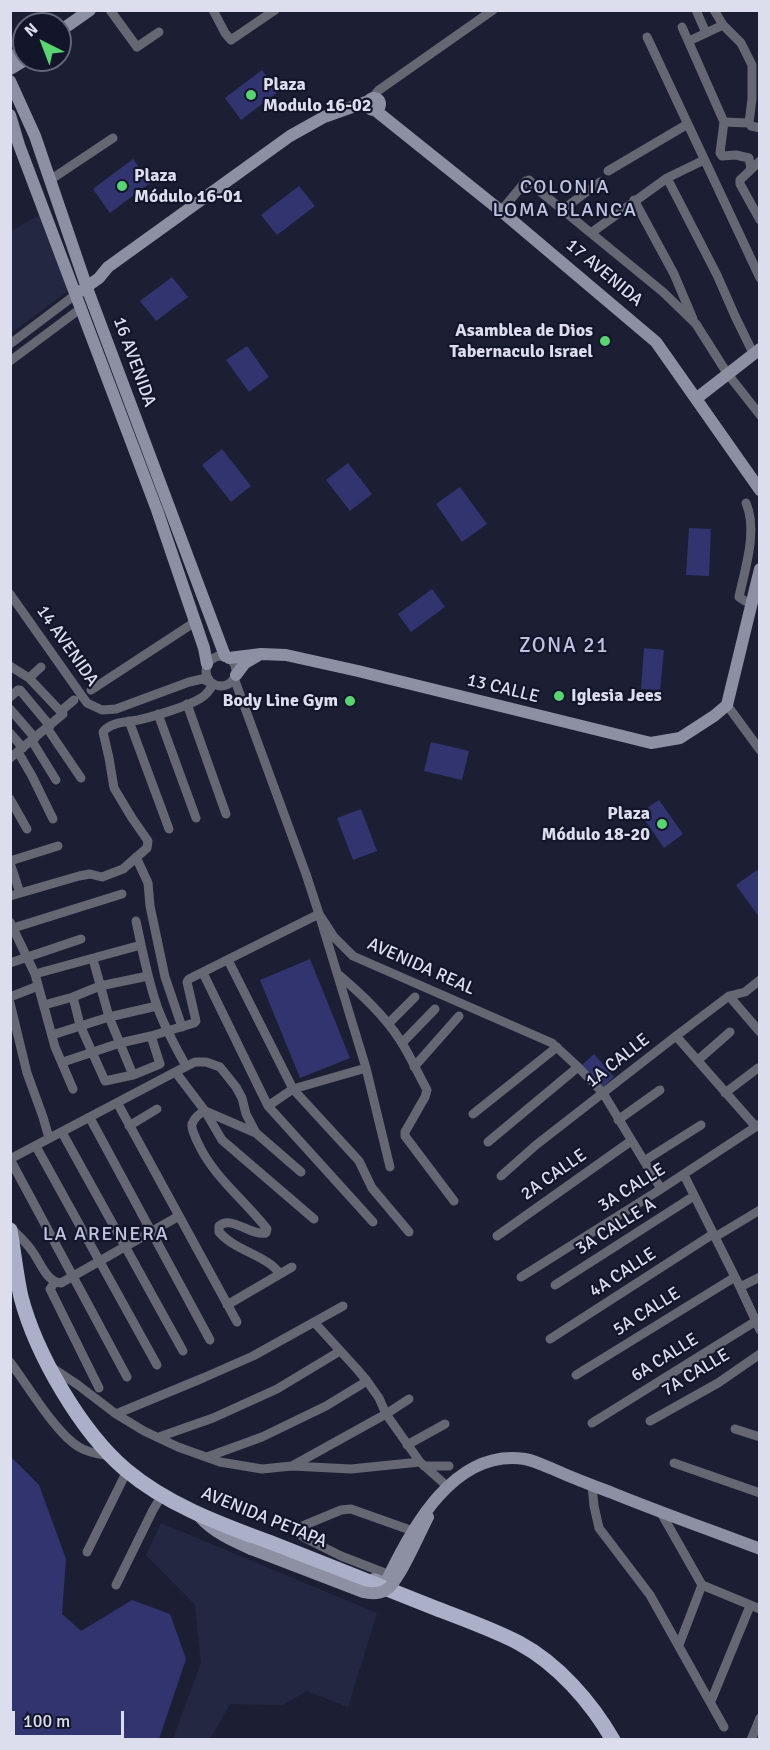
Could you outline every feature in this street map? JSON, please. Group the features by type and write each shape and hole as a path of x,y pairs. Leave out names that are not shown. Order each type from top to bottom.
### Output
{"main road":[{"name":"16 AVENIDA","path":"10,81 35,136 87,288 227,657"},
{"path":"75,295 87,288 108,267 290,136 314,122 342,111 375,104"},
{"name":"17 AVENIDA","path":"375,104 387,120 501,211 656,342 759,490"},
{"name":"16 AVENIDA","path":"10,115 19,145 157,510 204,648 206,666"},
{"path":"80,265 92,270 108,267"},
{"path":"697,398 756,351"},
{"path":"727,705 759,569"},
{"path":"235,676 250,659 261,654"},
{"name":"13 CALLE","path":"227,657 261,654 286,655 651,743 680,738 727,705"},
{"name":"AVENIDA PETAPA","path":"10,1229 23,1303 49,1366 75,1411 110,1456 127,1471 162,1495 220,1524 495,1632 527,1648 551,1665 568,1682 593,1710 613,1739"},
{"path":"366,1580 375,1579 385,1582 413,1531 444,1491 465,1474 500,1458 528,1460 759,1549"},
{"path":"197,1513 207,1525 217,1532 251,1549 363,1593 379,1593 396,1580 428,1516 444,1491"}],"street":[{"path":"110,10 137,48 159,32"},
{"path":"213,10 231,40 275,10"},
{"path":"375,104 388,84 493,10"},
{"path":"696,10 706,33"},
{"path":"714,10 723,25 741,43 752,65 749,123"},
{"path":"689,41 723,25"},
{"path":"682,27 724,122 720,153 722,156 736,155 749,158 751,169"},
{"path":"646,38 759,278"},
{"path":"724,122 749,123 759,128"},
{"path":"608,171 687,125"},
{"path":"50,180 113,138"},
{"path":"591,233 667,178 704,160"},
{"path":"759,161 740,180 759,220"},
{"path":"667,178 756,351"},
{"path":"501,211 527,180 663,292 696,324"},
{"path":"562,210 600,182"},
{"path":"634,200 674,274 696,324 727,373 759,415"},
{"path":"10,344 75,295"},
{"path":"10,361 81,309"},
{"path":"746,502 750,515 750,546 739,597 751,603"},
{"name":"14 AVENIDA","path":"10,594 87,703 102,710 116,709 191,680"},
{"path":"91,690 195,622"},
{"path":"214,657 227,657 236,667 235,676 229,684 215,684 202,679 191,680 214,657"},
{"path":"10,666 29,678 61,711"},
{"path":"206,666 206,674 215,684"},
{"path":"29,678 41,667"},
{"name":"AVENIDA REAL","path":"235,676 319,914 334,937 353,956 552,1043 603,1094 661,1189"},
{"path":"58,846 10,862 15,894 79,876 90,874 102,877 123,869 147,848 148,841 114,788 103,732 108,727 158,714 202,698 215,684"},
{"name":"AVENIDA REAL","path":"215,684 237,697 248,712"},
{"path":"10,697 20,690 48,727 81,778"},
{"path":"17,753 62,715 61,711 74,700"},
{"path":"187,704 226,814"},
{"path":"727,705 759,750"},
{"path":"10,710 34,739 56,780"},
{"path":"158,714 196,818"},
{"path":"129,722 169,829"},
{"path":"10,733 17,753 32,776 53,819"},
{"path":"10,799 27,829"},
{"path":"136,857 148,883 150,906 165,977 183,1027"},
{"path":"73,1089 55,1047 35,974 11,927 122,894"},
{"path":"63,1062 120,1043 183,1027 196,1021 188,981 319,914 366,1068 390,1167"},
{"path":"136,921 157,1006 186,1066"},
{"path":"10,963 81,939"},
{"path":"35,974 141,945"},
{"path":"93,959 110,1017 133,1075"},
{"path":"228,960 293,1089 359,1161 372,1188 409,1232"},
{"path":"203,972 268,1106 373,1222"},
{"path":"339,975 389,1023 427,1092 405,1136 454,1201"},
{"path":"44,1005 73,998 100,986 148,976"},
{"name":"1A CALLE","path":"501,1176 536,1145 676,1036 729,996 745,992 759,980"},
{"path":"10,997 38,986"},
{"path":"729,996 759,1032"},
{"path":"389,1023 415,997"},
{"path":"73,998 80,1025 105,1080 133,1075 160,1063 151,1036"},
{"path":"10,1003 27,1073 44,1117 49,1138"},
{"path":"52,1035 80,1025 157,1006"},
{"path":"402,1043 435,1009"},
{"path":"414,1067 459,1016"},
{"path":"698,1060 730,1032"},
{"path":"676,1036 725,1094 758,1126"},
{"path":"474,1114 557,1047"},
{"path":"128,1377 11,1161 49,1138 195,1062 206,1062 220,1067 242,1098 246,1114 256,1133"},
{"path":"488,1142 578,1067"},
{"path":"268,1106 293,1089 366,1068"},
{"path":"725,1094 758,1068"},
{"path":"177,1074 205,1111 222,1140 314,1219"},
{"path":"618,1119 660,1090"},
{"path":"119,1106 237,1322"},
{"path":"129,1126 158,1109"},
{"path":"280,1274 270,1264 237,1247 219,1232 219,1226 228,1222 254,1233 264,1234 267,1229 225,1184 203,1155 192,1130 192,1123 200,1113 205,1111 256,1133 301,1172"},
{"path":"91,1120 210,1340"},
{"path":"644,1161 701,1125"},
{"name":"3A CALLE","path":"521,1277 758,1126"},
{"path":"64,1136 183,1351"},
{"name":"2A CALLE","path":"497,1236 631,1141"},
{"path":"38,1150 157,1365"},
{"path":"684,1175 758,1325"},
{"name":"3A CALLE A","path":"555,1285 694,1196"},
{"name":"4A CALLE","path":"550,1340 759,1209"},
{"path":"10,1229 32,1250 47,1274 55,1282 61,1283 179,1216"},
{"path":"227,1305 292,1267"},
{"name":"5A CALLE","path":"576,1375 735,1277"},
{"path":"740,1287 759,1277"},
{"path":"55,1282 50,1290 99,1389"},
{"path":"116,1414 253,1356 343,1306"},
{"path":"314,1322 379,1398 407,1445 444,1491"},
{"name":"6A CALLE","path":"592,1423 758,1325"},
{"path":"159,1437 213,1418 277,1389 340,1351"},
{"name":"7A CALLE","path":"650,1421 718,1383 759,1354"},
{"path":"10,1362 69,1440 79,1447 110,1456"},
{"path":"49,1366 116,1414 178,1447 220,1462 262,1469 292,1466 351,1469 422,1464 449,1466"},
{"path":"207,1457 262,1437 326,1406 366,1382"},
{"path":"292,1466 387,1414 409,1399"},
{"path":"407,1445 444,1424"},
{"path":"735,1429 759,1437"},
{"path":"674,1462 759,1493"},
{"path":"87,1552 127,1471"},
{"path":"592,1485 599,1528 641,1582 724,1727"},
{"path":"116,1585 162,1495"},
{"path":"390,1575 350,1560 305,1538 298,1533 300,1527 341,1510 351,1509 413,1531"},
{"path":"660,1511 702,1585 755,1607 711,1701"},
{"path":"679,1645 702,1585"},
{"path":"752,1740 759,1718"}],"shaded area":[{"name":"Plaza Modulo 16-02","path":"262,70 278,92 241,120 225,98"},
{"name":"Plaza Módulo 16-01","path":"133,159 150,183 110,213 93,189"},
{"path":"299,186 315,206 277,235 261,215"},
{"path":"40,215 71,289 11,333 11,231"},
{"path":"172,277 188,297 156,321 140,301"},
{"path":"247,346 269,377 249,392 226,360"},
{"path":"222,449 251,486 231,502 202,465"},
{"path":"348,463 372,494 350,511 326,480"},
{"path":"460,487 487,524 462,542 436,504"},
{"path":"689,528 711,529 709,576 686,575"},
{"path":"432,589 445,607 411,632 398,614"},
{"path":"644,648 664,650 660,690 641,689"},
{"path":"431,742 469,751 462,780 424,771"},
{"name":"Plaza Módulo 18-20","path":"659,800 683,834 664,848 640,813"},
{"path":"361,809 377,851 353,860 337,818"},
{"path":"757,870 759,873 759,917 736,885"},
{"path":"310,959 350,1058 300,1078 260,980"},
{"path":"594,1054 614,1077 602,1088 582,1065"},
{"path":"11,1457 39,1485 66,1559 62,1614 81,1631 132,1600 170,1614 186,1659 159,1739 11,1739"},
{"path":"161,1523 377,1613 348,1707 307,1691 283,1705 230,1704 210,1739 173,1739 201,1663 195,1605 146,1555"}],"place":[{"name":"Plaza Modulo 16-02","path":"251,95"},
{"name":"Plaza Módulo 16-01","path":"122,186"},
{"name":"Asamblea de Dios Tabernaculo Israel","path":"605,341"},
{"name":"Iglesia Jees","path":"559,696"},
{"name":"Body Line Gym","path":"350,701"},
{"name":"Plaza Módulo 18-20","path":"662,824"}],"district":[{"name":"COLONIA LOMA BLANCA","path":"565,200"},
{"name":"ZONA 21","path":"564,646"},
{"name":"LA ARENERA","path":"106,1235"}]}
